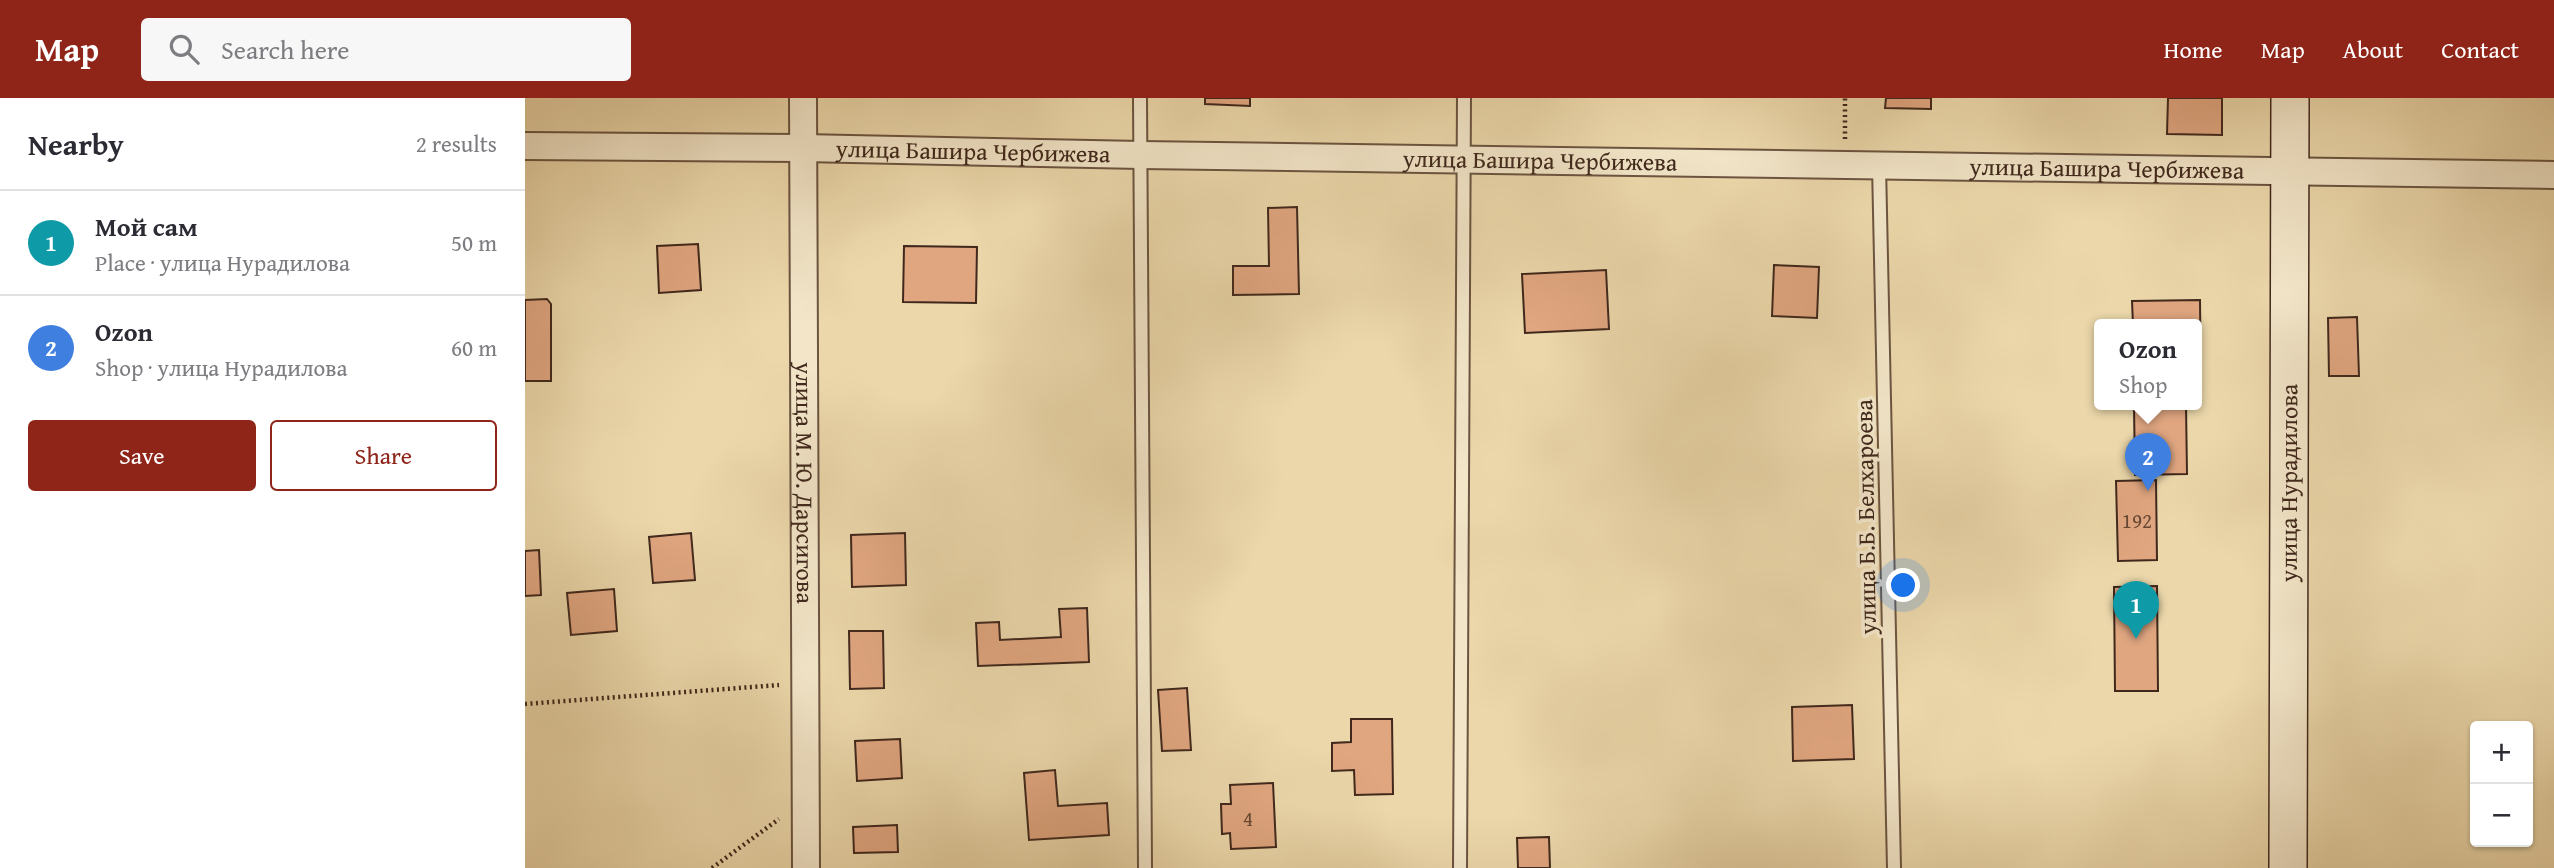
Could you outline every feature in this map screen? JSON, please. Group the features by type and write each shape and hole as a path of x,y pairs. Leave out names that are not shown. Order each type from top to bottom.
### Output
{"street":[{"name":"улица М. Ю. Дарсигова","path":"803,98 806,868"},
{"name":"улица Нурадилова","path":"2288,868 2290,98"},
{"name":"улица Башира Чербижева","path":"525,146 2554,175"}],"lane":[{"path":"1140,98 1145,868"},
{"path":"1460,868 1464,98"},
{"name":"улица Б.Б. Белхароева","path":"1879,165 1894,868"}],"path":[{"path":"1845,98 1845,164"},
{"path":"525,704 805,683"},
{"path":"712,868 805,799"}],"building":[{"path":"1205,98 1250,98 1250,106 1205,104"},
{"path":"1886,98 1931,98 1931,109 1885,108"},
{"path":"2168,98 2222,98 2222,135 2167,134"},
{"path":"1297,207 1299,294 1233,295 1233,266 1269,266 1268,208"},
{"path":"698,244 701,290 659,293 657,246"},
{"path":"904,246 977,247 976,303 903,302"},
{"path":"1774,265 1819,267 1817,318 1772,316"},
{"path":"1606,270 1609,329 1525,333 1522,274"},
{"path":"547,299 551,304 551,381 525,381 525,300"},
{"path":"2200,300 2200,319 2133,319 2132,301"},
{"path":"2357,317 2359,376 2329,376 2328,318"},
{"path":"2134,410 2186,410 2187,474 2135,475"},
{"path":"2156,480 2157,560 2118,561 2116,481"},
{"path":"691,533 695,580 653,583 649,537"},
{"path":"905,533 906,585 852,587 851,535"},
{"path":"539,550 541,595 525,596 525,551"},
{"path":"2157,586 2158,691 2115,691 2114,587"},
{"path":"614,589 617,631 571,635 567,593"},
{"path":"1087,608 1089,662 978,666 976,623 999,622 1000,640 1061,637 1059,609"},
{"path":"849,631 883,631 884,688 850,689"},
{"path":"1187,688 1191,750 1162,751 1158,690"},
{"path":"1852,705 1854,759 1793,761 1792,707"},
{"path":"1351,719 1392,719 1393,794 1355,795 1354,770 1332,771 1332,743 1351,742"},
{"path":"900,739 902,778 857,781 855,741"},
{"path":"1055,770 1058,806 1107,803 1109,835 1029,840 1024,773"},
{"path":"1273,783 1276,847 1231,849 1230,833 1222,834 1221,804 1231,804 1230,785"},
{"path":"897,825 898,852 854,853 853,827"},
{"path":"1549,837 1550,868 1518,868 1517,838"}],"place":[{"name":"Ozon","path":"2148,491"},
{"name":"Мой сам","path":"2136,639"}]}
